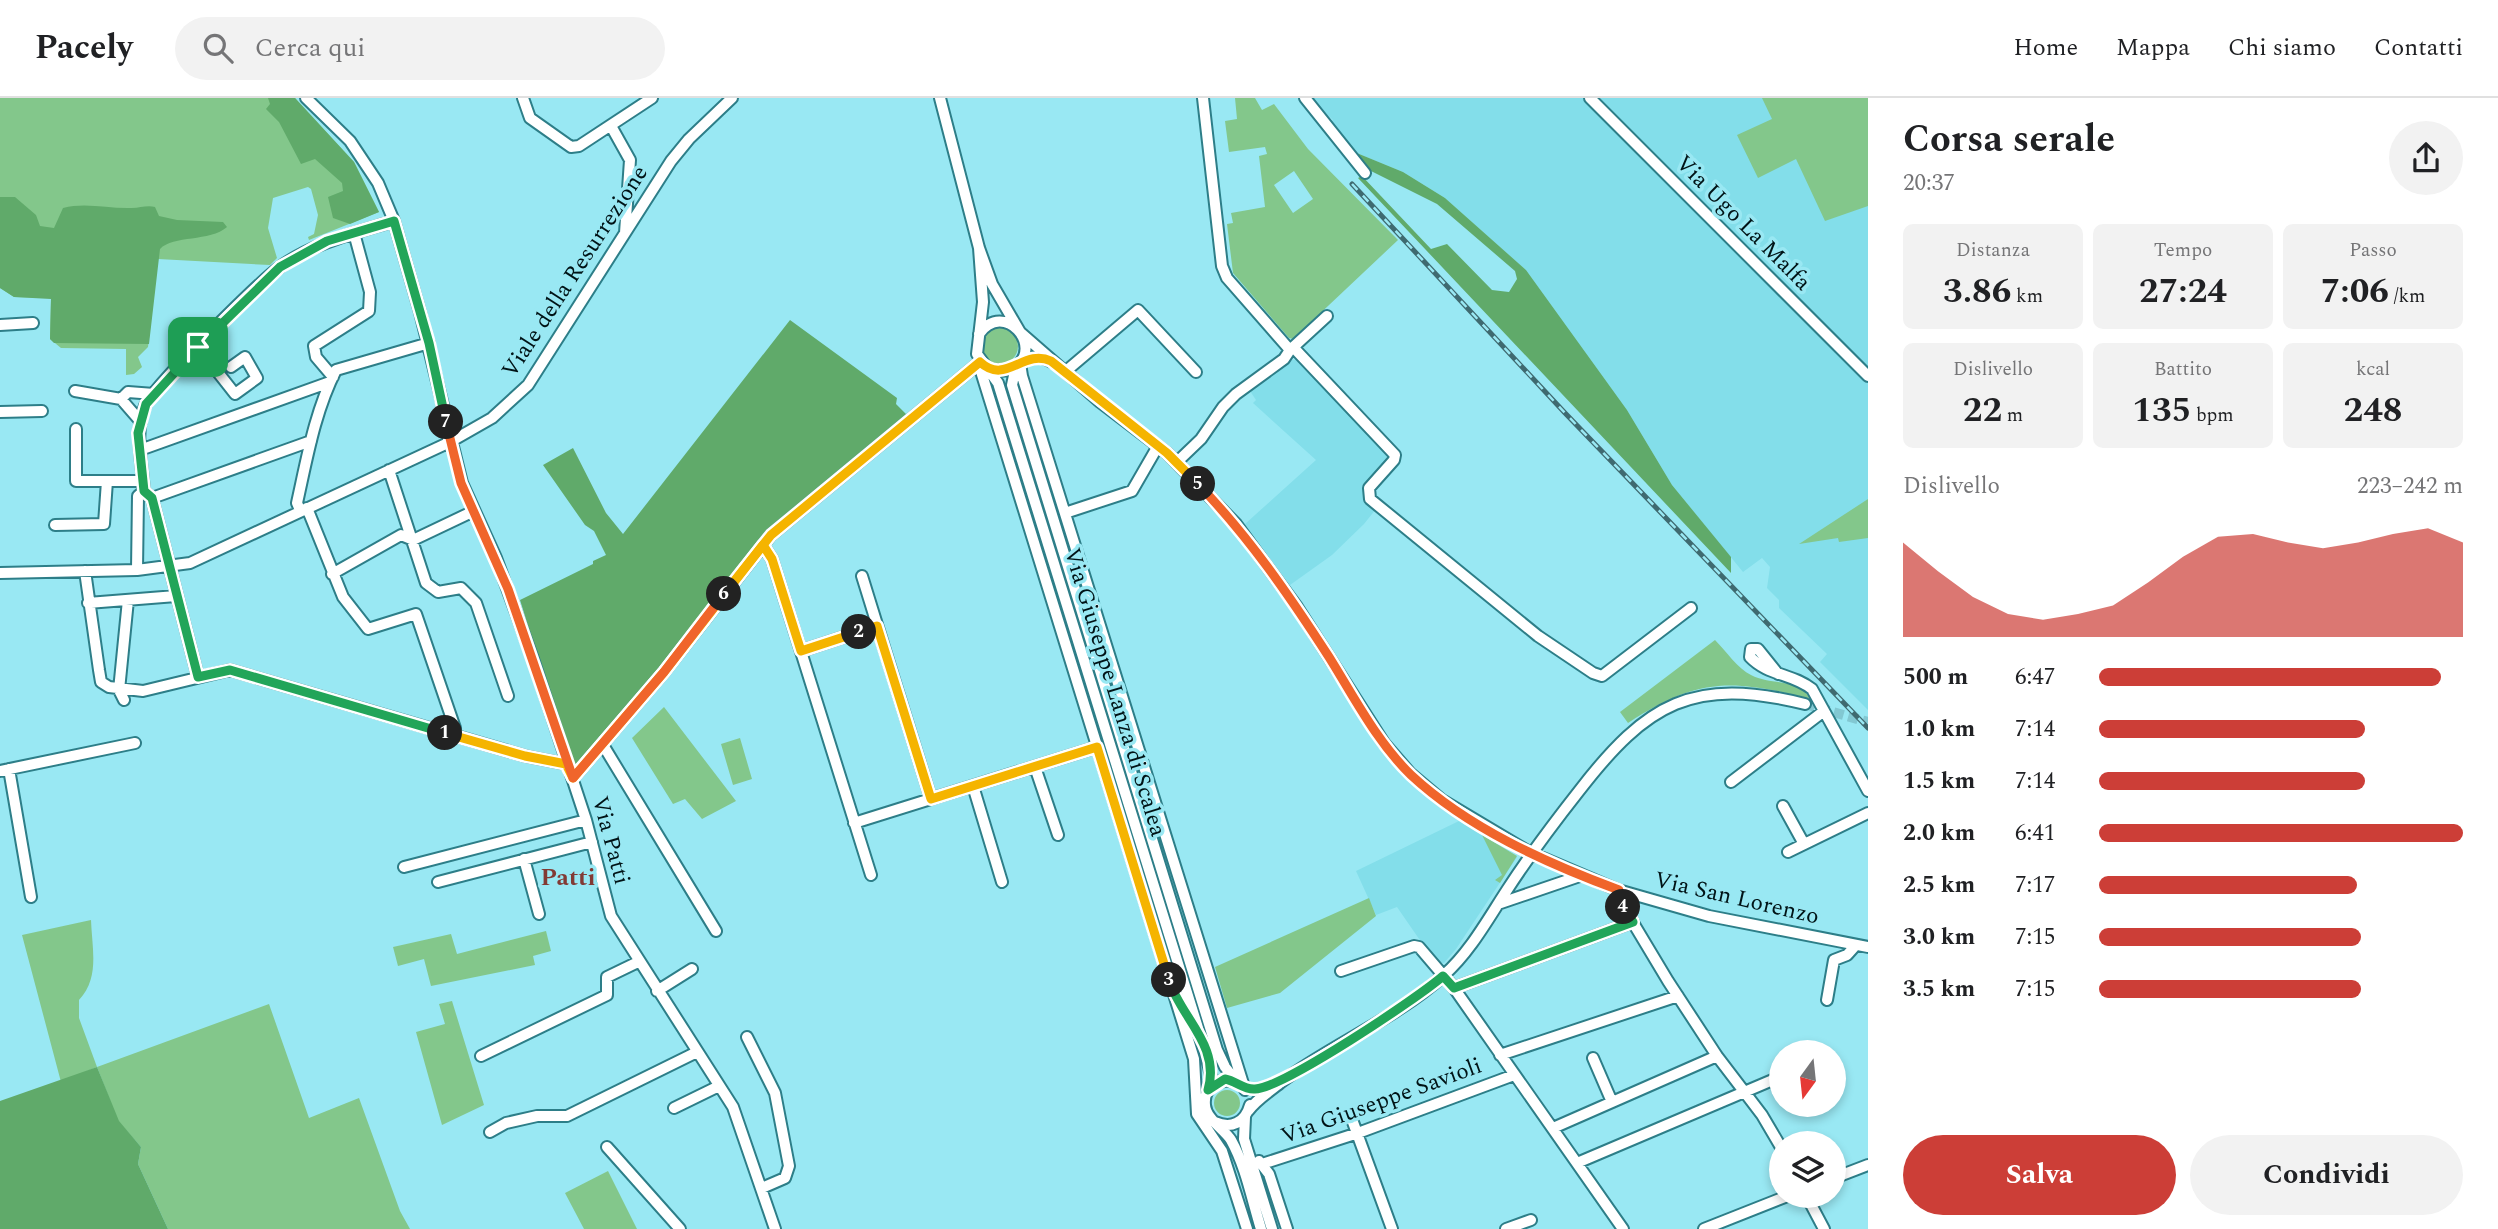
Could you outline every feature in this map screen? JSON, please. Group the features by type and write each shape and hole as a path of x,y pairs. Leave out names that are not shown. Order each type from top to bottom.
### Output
{"street":[{"name":"Via Patti","path":"306,98 350,141 378,183 393,220 429,343 461,483 512,601 573,778 611,916 737,1118 775,1229"},
{"path":"523,98 530,118 571,147 611,126 652,98"},
{"name":"Viale della Resurrezione","path":"0,573 137,570 190,563 450,442 492,418 528,385 671,161 689,139 732,98"},
{"name":"Via San Lorenzo","path":"940,98 979,248 992,284 1020,332 1177,462 1255,546 1398,760 1442,800 1531,853 1580,876 1709,916 1868,947"},
{"path":"1203,98 1224,272 1292,349 1395,455 1395,460 1369,488 1370,499 1547,643 1598,676 1602,676 1691,608"},
{"path":"1306,98 1365,173"},
{"name":"Via Ugo La Malfa","path":"1592,99 1868,376"},
{"path":"611,126 630,160 625,233"},
{"path":"198,677 176,596 171,566 146,490 138,433 146,404 198,347 280,267 327,241 393,220"},
{"path":"332,379 316,357 314,346 369,311 370,292 354,233"},
{"name":"Via San Lorenzo","path":"978,337 982,302 979,248"},
{"path":"1064,370 1138,310 1196,373"},
{"path":"1177,462 1201,439 1223,407 1284,359 1327,316"},
{"path":"995,322 1008,323 1020,332 1025,350 1018,364 1002,371 982,364 975,347 983,329 995,322"},
{"path":"0,325 33,324"},
{"path":"429,343 337,370 311,441 297,503 303,509 343,597 368,629 416,614 455,728 453,735"},
{"path":"198,347 235,394 257,379 245,357 231,367"},
{"name":"Via San Lorenzo","path":"1018,364 1042,358 1064,370"},
{"path":"573,778 603,745 763,545 910,418 982,364"},
{"name":"Via Giuseppe Lanza di Scalea","path":"982,364 1197,1071 1197,1114 1222,1151 1247,1229"},
{"name":"Via Giuseppe Lanza di Scalea","path":"982,364 998,383 1210,1066 1208,1090"},
{"name":"Via Giuseppe Lanza di Scalea","path":"1018,364 1242,1086"},
{"name":"Via Giuseppe Lanza di Scalea","path":"1018,364 1012,385 1186,947 1220,1056 1242,1086"},
{"path":"140,450 332,379"},
{"path":"75,391 121,399 141,422"},
{"path":"121,399 128,392 154,394"},
{"path":"0,412 42,411"},
{"path":"76,429 76,481 107,481 146,490"},
{"path":"137,570 138,496 146,490 311,441"},
{"path":"1065,513 1132,491 1158,446"},
{"path":"389,470 428,586 438,592 461,588 476,603 508,696"},
{"path":"55,525 104,524 107,481"},
{"path":"412,541 474,512"},
{"path":"332,574 401,535 412,541"},
{"path":"763,545 772,559 871,875"},
{"path":"85,571 102,682 122,695 230,670 546,762 566,764"},
{"path":"862,576 931,799"},
{"path":"88,603 176,596"},
{"path":"122,695 128,600"},
{"path":"801,651 877,626"},
{"path":"1778,674 1808,686 1868,791"},
{"path":"1215,1122 1233,1125 1247,1114 1260,1098 1291,1075 1414,999 1443,976 1466,951 1531,853 1607,754 1629,731 1658,713 1695,697 1730,692 1764,694 1805,704"},
{"path":"1731,782 1824,710"},
{"path":"32,897 4,770 135,743"},
{"path":"603,745 716,931"},
{"path":"854,823 1097,747"},
{"path":"1035,767 1058,835"},
{"path":"973,786 1002,882"},
{"path":"1783,806 1804,845"},
{"path":"1788,852 1868,813"},
{"path":"404,867 586,820"},
{"path":"438,882 592,842"},
{"path":"524,859 539,914"},
{"path":"1498,904 1580,876"},
{"path":"1619,890 1633,922 1678,996 1771,1131"},
{"path":"1454,988 1633,922"},
{"path":"1827,1000 1834,960 1847,955 1856,944"},
{"path":"1341,971 1417,945 1454,988 1623,1229"},
{"name":"Via Giuseppe Lanza di Scalea","path":"1186,947 1211,983"},
{"path":"481,1056 607,995 607,977 638,962"},
{"path":"657,991 692,969"},
{"name":"Via Giuseppe Lanza di Scalea","path":"1172,989 1199,1033"},
{"path":"1500,1055 1678,996"},
{"path":"747,1037 775,1093 789,1166 785,1178 762,1188"},
{"path":"490,1132 506,1124 537,1116 567,1115 697,1052"},
{"path":"1553,1128 1717,1056"},
{"path":"1593,1058 1612,1102"},
{"name":"Via Giuseppe Savioli","path":"1262,1164 1358,1133 1514,1074"},
{"path":"1263,1229 1234,1147 1205,1108 1208,1090 1222,1080 1259,1089 1291,1075"},
{"path":"1577,1163 1769,1081"},
{"path":"674,1108 719,1086"},
{"path":"1242,1086 1250,1101 1247,1114 1247,1147 1263,1229"},
{"path":"1350,1114 1392,1229"},
{"path":"607,1147 680,1229"},
{"path":"1247,1147 1269,1174 1287,1229"},
{"path":"1846,1173 1868,1165"},
{"path":"1704,1229 1769,1203"},
{"path":"1813,1208 1824,1229"},
{"path":"1506,1229 1531,1220"}],"shaded area":[{"path":"1309,98 1868,98 1868,710 1820,662 1827,654 1779,608 1779,600 1767,588 1770,567 1762,558 1743,572 1672,485 1627,410 1526,270 1445,198 1403,172 1347,149 1328,125 1333,120"},
{"path":"1299,359 1391,455 1365,486 1366,500 1376,509 1332,555 1290,585 1245,524 1316,460 1253,403 1256,400 1250,391 1292,360"},
{"path":"1459,821 1517,857 1456,949 1444,963 1435,962 1397,907 1376,915 1356,871"}],"green space":[{"path":"0,98 295,98 354,162 379,212 309,240 308,237 314,234 318,215 311,189 308,187 273,198 268,228 277,258 270,265 158,259 148,347 138,357 142,367 134,374 126,375 126,349 61,348 50,339 51,298 14,297 0,288"},
{"path":"268,98 295,98 354,162 379,212 350,224 333,218 328,197 343,191 342,183 315,159 301,164 279,122 266,109 270,104"},
{"path":"1235,98 1255,98 1262,110 1274,104 1308,149 1398,240 1293,339 1289,338 1233,273 1227,224 1233,223 1231,213 1265,207 1259,156 1267,154 1265,147 1229,152 1225,121 1237,119","holes":["1294,171 1313,199 1293,213 1274,185"]},
{"path":"1762,98 1868,98 1868,206 1825,221 1796,159 1758,178 1737,135 1772,119"},
{"path":"1347,149 1403,172 1445,198 1526,270 1627,410 1672,485 1731,557 1731,573 1358,178 1362,176 1431,249 1447,244 1492,290 1509,292 1517,279 1515,271 1437,204 1369,170"},
{"path":"0,197 15,197 36,215 40,226 54,228 63,208 80,206 152,206 159,216 177,220 223,222 227,227 211,235 174,242 160,249 149,344 54,343 50,339 51,299 14,297 0,288"},
{"path":"790,320 897,398 896,404 907,415 802,503 698,621 574,772 520,600 606,555 594,531 585,525 543,465 573,448 606,513 623,534"},
{"path":"1000,328 1013,333 1018,346 1013,359 1000,364 987,359 982,346 987,333"},
{"path":"1868,499 1868,538 1839,542 1838,538 1799,544"},
{"path":"1715,640 1746,672 1759,678 1791,685 1805,692 1811,699 1759,688 1716,686 1675,697 1628,723 1620,712"},
{"path":"664,707 736,801 702,819 685,799 673,804 632,738"},
{"path":"740,738 752,779 733,785 721,744"},
{"path":"1482,835 1517,856 1500,883 1495,880 1502,875"},
{"path":"1369,898 1376,916 1280,993 1227,1008 1215,967"},
{"path":"91,920 92,973 86,991 79,1000 79,1018 97,1067 61,1082 22,935"},
{"path":"546,931 551,951 533,956 535,965 431,986 424,959 398,966 393,947 451,934 457,954"},
{"path":"452,1001 484,1105 442,1125 416,1032 445,1024 439,1004"},
{"path":"269,1004 309,1118 359,1098 400,1211 410,1229 168,1229 138,1164 141,1147 118,1121 97,1067"},
{"path":"97,1067 119,1121 141,1147 138,1164 168,1229 0,1229 0,1101"},
{"path":"1227,1090 1236,1094 1240,1103 1236,1112 1227,1116 1218,1112 1214,1103 1218,1094"},
{"path":"608,1171 637,1229 584,1229 565,1193"}],"tunnel":[{"path":"1805,704 1868,722"}],"railway":[{"path":"1352,184 1565,413 1868,728"}],"district":[{"name":"Patti","path":"568,877"}],"route":[{"path":"198,347 146,404 138,433 144,491 152,498 198,677 230,670 525,756 566,764 573,778 664,672 763,545 772,559 801,651 877,626 931,799 1097,747 1172,989 1196,1025 1210,1066 1208,1090 1216,1082 1225,1079 1248,1088 1259,1089 1291,1075 1414,999 1443,976 1454,988 1633,922 1623,906 1619,890 1580,876 1518,846 1442,800 1410,773 1384,743 1297,607 1249,538 1167,453 1051,361 1039,357 1025,359 1011,369 1002,371 993,371 980,362 771,535 740,572 664,672 579,774 573,778 508,589 461,483 429,343 394,221 327,241 280,267 198,347"}]}
